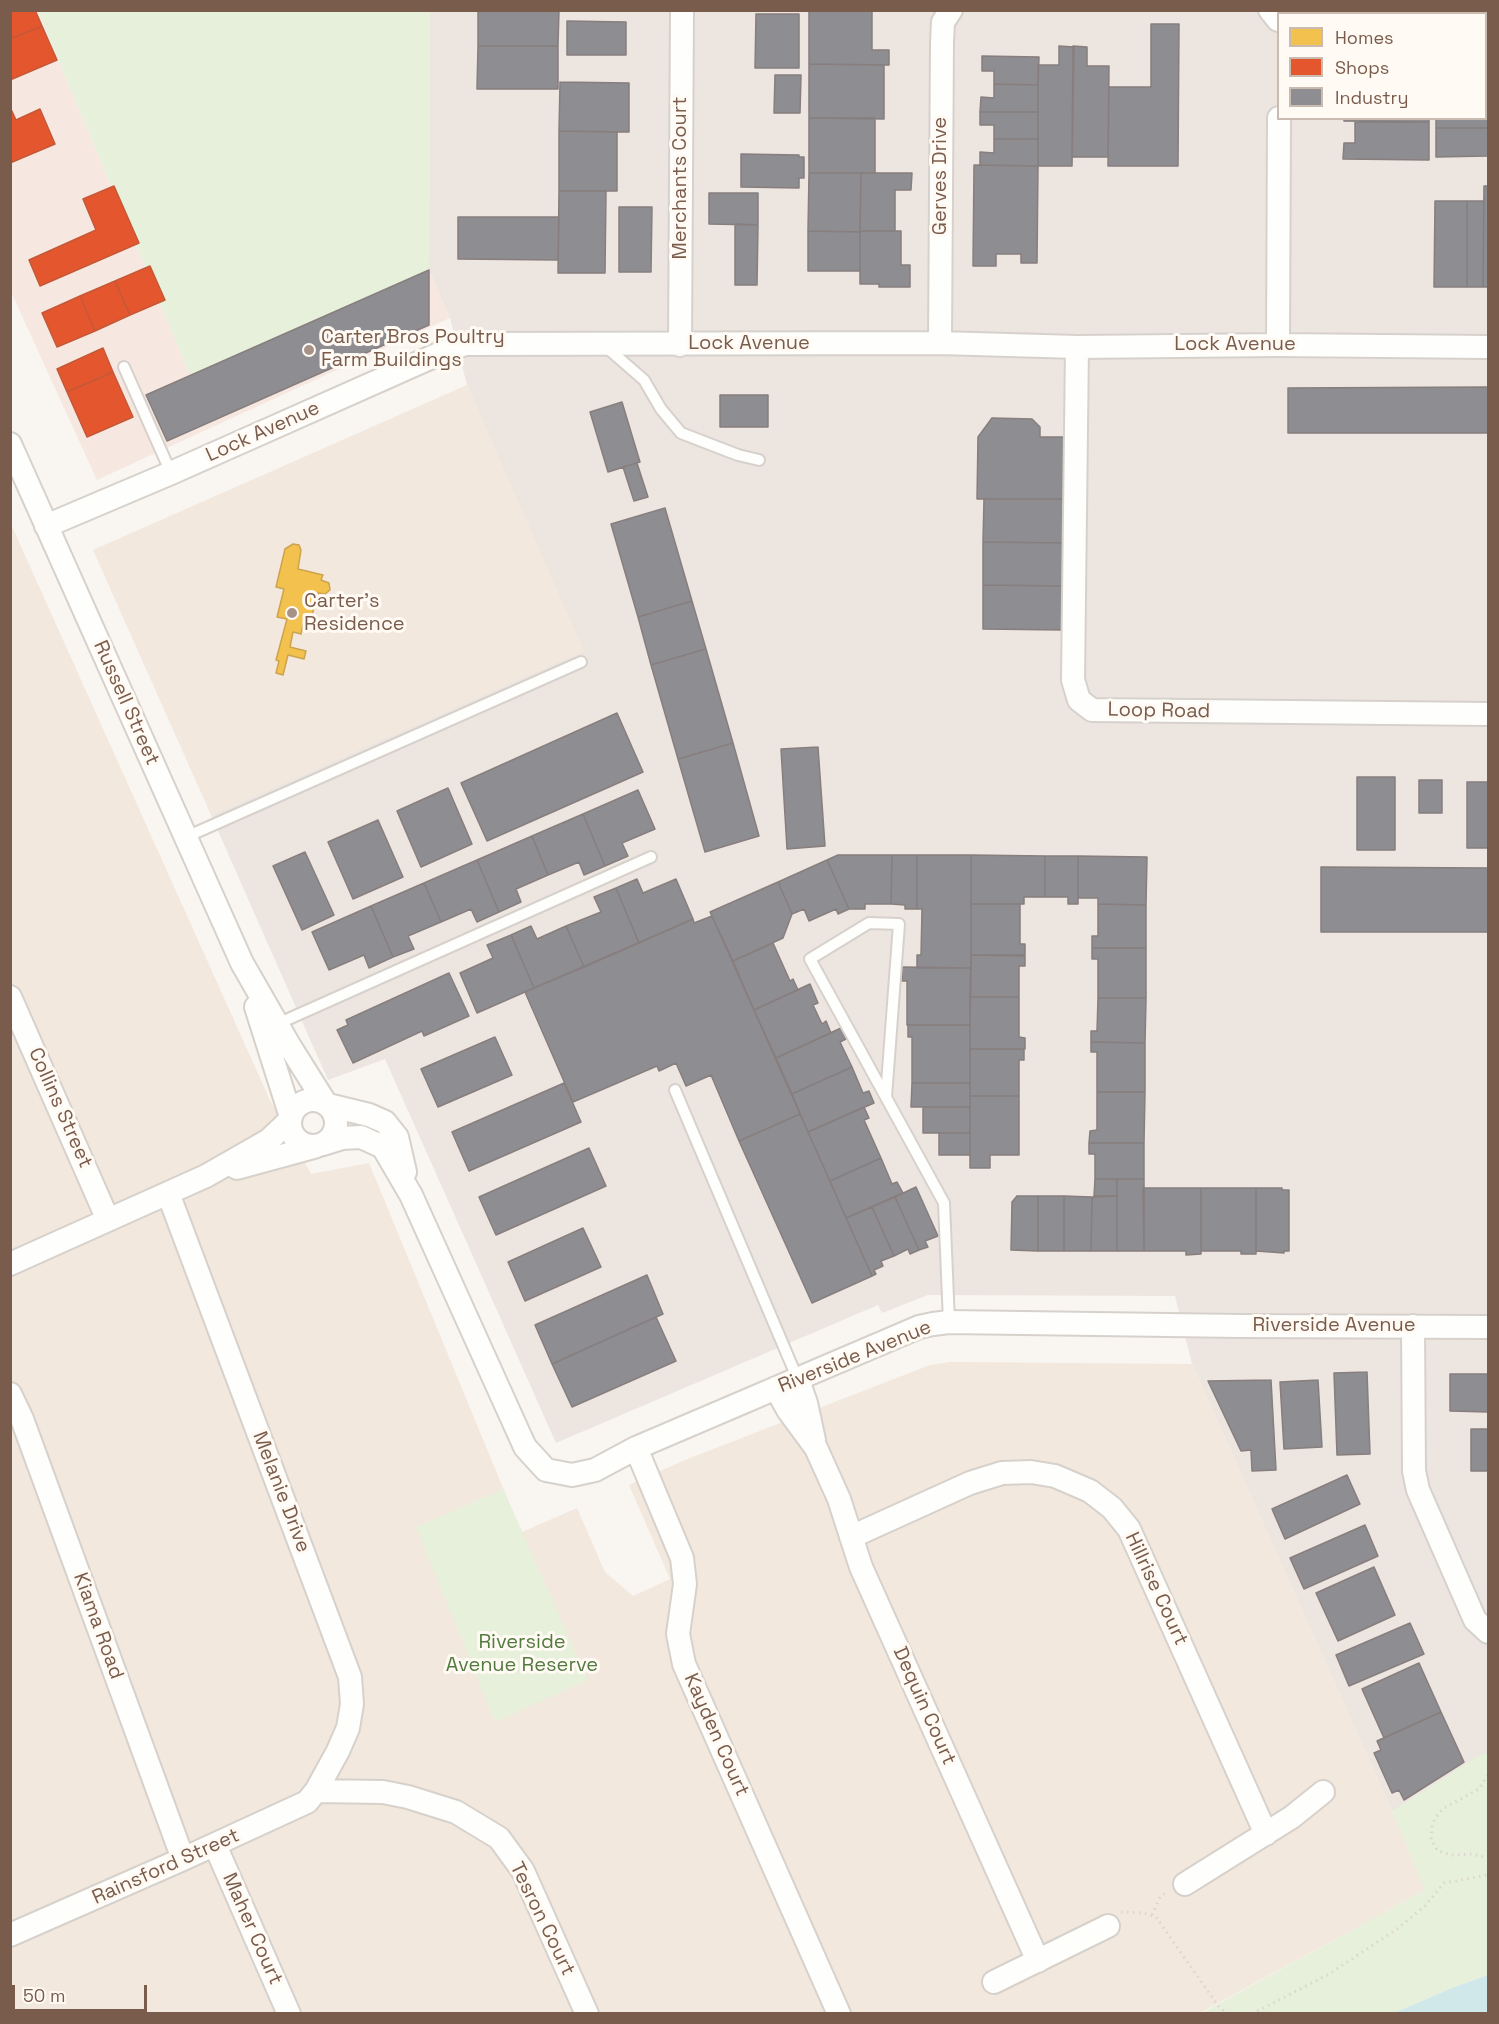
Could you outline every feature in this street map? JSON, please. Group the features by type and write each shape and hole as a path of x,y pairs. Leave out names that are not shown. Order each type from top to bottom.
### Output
{"street":[{"name":"Merchants Court","path":"680,345 682,10"},
{"name":"Gerves Drive","path":"940,343 942,42 943,22 951,10"},
{"path":"1278,345 1279,120"},
{"name":"Lock Avenue","path":"46,526 441,352 465,344 940,343 1077,347 1278,345 1488,347"},
{"name":"Loop Road","path":"1077,347 1073,680 1079,700 1092,710 1488,714"},
{"name":"Russell Street","path":"10,444 270,1027 290,1119"},
{"name":"Collins Street","path":"12,1004 108,1220"},
{"name":"Russell Street","path":"270,1027 327,1104"},
{"path":"10,1264 206,1176 269,1140 290,1119 294,1110 306,1101 314,1100 327,1104 336,1116 336,1125 330,1140 318,1146 306,1145 294,1137 290,1119"},
{"name":"Riverside Avenue","path":"327,1104 369,1115 385,1122 397,1137 411,1195"},
{"name":"Riverside Avenue","path":"206,1176 342,1138 361,1137 383,1147 411,1195 525,1447 546,1470 572,1475 595,1470 636,1448 919,1327 949,1322 1488,1327"},
{"name":"Melanie Drive","path":"168,1193 350,1677 352,1704 348,1728 316,1791"},
{"path":"1413,1326 1412,1455 1416,1480 1475,1620 1488,1632"},
{"name":"Dequin Court","path":"798,1380 806,1403 816,1448 839,1500 866,1578 1038,1961"},
{"name":"Dequin Court","path":"776,1388 788,1410 816,1448"},
{"name":"Kiama Road","path":"10,1394 22,1419 183,1860"},
{"name":"Kayden Court","path":"636,1448 682,1558 685,1584 678,1634 684,1664 839,2013"},
{"name":"Hillrise Court","path":"851,1537 970,1483 1002,1473 1031,1472 1054,1476 1090,1491 1112,1508 1129,1529 1266,1833"},
{"name":"Rainsford Street","path":"10,1935 183,1860 307,1802 316,1791"},
{"name":"Tesron Court","path":"316,1791 383,1792 408,1797 456,1812 499,1838 523,1871 587,2013"},
{"path":"1185,1884 1292,1817 1323,1792"},
{"name":"Maher Court","path":"215,1845 288,2013"},
{"path":"994,1982 1038,1961 1113,1919"}],"lane":[{"path":"602,344 644,380 661,409 681,433 738,455 759,460"},
{"path":"124,366 171,472"},
{"path":"186,837 580,662"},
{"path":"270,1027 651,857"},
{"path":"886,1097 899,924 869,923 810,959 944,1203 949,1322"},
{"path":"675,1090 798,1380"}],"path":[{"path":"1488,1775 1479,1789 1444,1808 1435,1818 1431,1840 1438,1851 1451,1855 1472,1854 1488,1858"},
{"path":"1252,2013 1329,1974 1397,1929 1425,1906 1444,1883 1488,1875"},
{"path":"1152,1915 1160,1897 1176,1886 1185,1884"},
{"path":"1113,1919 1128,1911 1152,1915 1160,1921 1219,2007 1228,2013"}],"shaded area":[{"path":"10,11 38,11 190,375 429,270 450,318 97,480 11,292"},
{"path":"430,11 1488,11 1488,1865 1426,1890 1192,1364 1175,1296 928,1295 882,1313 878,1305 556,1443 385,1059 328,1080 211,815 584,651 467,385 450,318 429,270"},
{"path":"467,385 585,651 211,815 93,550"},
{"path":"10,522 269,1098 311,1174 369,1163 522,1532 577,1508 605,1572 633,1596 670,1579 629,1485 685,1460 930,1365 950,1362 1192,1364 1426,1890 1200,2013 11,2013"}],"green space":[{"path":"38,11 430,11 429,270 190,375"},
{"name":"Riverside Avenue Reserve","path":"503,1489 588,1680 495,1722 416,1527"},
{"path":"1481,1754 1488,1754 1488,1975 1394,2013 1200,2014 1425,1890 1392,1811"}],"water":[{"path":"1488,1975 1488,2013 1394,2013 1452,1988"}],"building: Homes":[{"path":"293,544 299,545 301,550 298,569 323,575 321,580 329,583 330,590 325,594 318,593 309,626 303,625 301,634 293,632 290,647 306,651 304,659 288,655 283,675 276,673 279,661 276,660 287,619 277,617 284,589 276,587 285,549"}],"building: Shops":[{"path":"10,10 35,10 42,26 10,39"},
{"path":"42,26 57,60 10,80 10,39"},
{"path":"10,107 16,120 40,109 55,144 10,163"},
{"path":"114,186 139,243 40,286 29,260 96,230 83,199"},
{"path":"150,266 165,300 130,315 115,281"},
{"path":"115,281 130,315 95,331 80,296"},
{"path":"80,296 95,331 57,347 42,313"},
{"path":"103,348 113,372 67,392 57,369"},
{"path":"113,372 133,417 87,437 67,392"}],"building: Industry":[{"path":"478,10 559,10 558,46 478,46"},
{"path":"809,10 872,10 872,50 889,50 889,65 809,64"},
{"path":"1355,10 1430,10 1430,12 1355,12"},
{"path":"1436,10 1488,10 1488,128 1436,128 1436,120 1487,120 1487,12 1436,12"},
{"path":"756,14 799,14 799,68 755,68"},
{"path":"567,21 626,22 626,55 567,55"},
{"path":"1151,24 1179,24 1178,166 1108,166 1109,87 1151,87"},
{"path":"478,46 558,46 558,89 477,89"},
{"path":"1059,46 1074,47 1072,166 1038,166 1038,65 1059,65"},
{"path":"1073,46 1087,47 1087,66 1109,66 1108,157 1072,157"},
{"path":"982,56 1039,57 1038,85 994,84 994,71 982,71"},
{"path":"809,64 884,65 884,119 809,118"},
{"path":"775,75 801,75 800,113 774,113"},
{"path":"560,82 629,83 629,132 559,131"},
{"path":"994,84 1038,85 1038,112 980,112 981,97 994,98"},
{"path":"980,112 1038,112 1038,139 994,139 994,125 980,125"},
{"path":"809,118 875,118 875,173 809,173"},
{"path":"1429,120 1429,122 1344,121"},
{"path":"1355,122 1429,122 1429,160 1343,159 1344,143 1355,143"},
{"path":"1436,128 1488,128 1488,156 1436,157"},
{"path":"559,131 617,132 617,191 559,191"},
{"path":"994,139 1038,139 1038,166 980,165 980,152 994,153"},
{"path":"741,154 799,155 799,157 804,157 804,178 799,178 799,188 741,187"},
{"path":"974,165 1038,166 1037,263 1021,263 1021,254 996,254 996,266 973,266"},
{"path":"809,173 861,173 860,232 808,231"},
{"path":"861,173 912,173 911,190 895,190 895,231 860,231"},
{"path":"1484,186 1488,186 1488,287 1483,287"},
{"path":"559,191 606,191 605,273 558,273"},
{"path":"709,193 758,193 758,225 709,224"},
{"path":"1435,201 1467,201 1467,287 1434,287"},
{"path":"1467,201 1484,201 1483,287 1467,287"},
{"path":"619,207 652,207 651,272 619,272"},
{"path":"458,217 559,217 558,260 458,259"},
{"path":"735,224 758,225 757,285 735,285"},
{"path":"808,231 860,232 860,271 808,271"},
{"path":"860,231 901,231 901,265 910,265 910,287 879,287 879,284 860,284"},
{"name":"Carter Bros Poultry Farm Buildings","path":"429,270 429,325 167,441 146,395"},
{"path":"1488,387 1488,433 1288,433 1288,388"},
{"path":"720,395 768,395 768,427 720,427"},
{"path":"622,402 640,462 608,472 590,412"},
{"path":"992,418 1032,419 1040,427 1040,437 1065,437 1065,499 977,499 978,437"},
{"path":"637,463 648,497 634,501 623,467"},
{"path":"984,499 1065,499 1064,543 983,542"},
{"path":"665,508 692,601 638,617 611,524"},
{"path":"983,542 1064,543 1064,586 983,585"},
{"path":"983,585 1064,586 1063,630 983,629"},
{"path":"692,601 706,649 651,665 638,617"},
{"path":"706,649 733,743 678,759 651,665"},
{"path":"617,713 643,772 487,841 461,783"},
{"path":"733,743 759,836 705,852 678,759"},
{"path":"818,747 825,846 787,849 781,749"},
{"path":"1357,777 1395,777 1395,850 1357,850"},
{"path":"1419,780 1442,780 1442,813 1419,813"},
{"path":"1467,782 1488,782 1488,848 1467,848"},
{"path":"448,788 472,844 421,867 397,811"},
{"path":"638,790 655,829 622,843 628,856 605,866 583,814"},
{"path":"583,814 605,866 584,875 579,862 548,875 532,836"},
{"path":"378,820 403,877 353,899 328,842"},
{"path":"532,836 548,875 516,889 521,902 499,912 477,860"},
{"path":"305,852 334,915 302,930 273,866"},
{"path":"838,855 892,855 891,904 865,904 865,909 849,909 827,860"},
{"path":"892,855 917,855 917,909 905,909 905,905 891,904"},
{"path":"917,855 971,855 971,968 917,968 917,955 921,955 922,909 917,909"},
{"path":"971,855 1045,856 1045,897 1024,897 1024,904 971,904"},
{"path":"1045,856 1078,856 1078,904 1068,904 1068,897 1045,897"},
{"path":"1078,856 1147,857 1146,905 1098,904 1098,898 1078,898"},
{"path":"477,860 499,912 477,922 471,909 441,922 424,883"},
{"path":"827,860 849,909 838,914 836,909 809,921 804,909 792,914 778,882"},
{"path":"1321,867 1488,868 1488,932 1321,932"},
{"path":"637,879 643,893 676,879 693,919 639,943 616,888"},
{"path":"778,882 792,914 783,938 733,961 710,912"},
{"path":"424,883 441,922 408,936 414,949 393,957 371,906"},
{"path":"616,888 639,943 584,967 566,926 601,912 594,897"},
{"path":"971,904 1020,904 1020,944 1025,944 1025,955 971,955"},
{"path":"1098,904 1146,905 1146,948 1092,948 1092,936 1098,936"},
{"path":"371,906 393,957 369,968 364,955 329,970 312,932"},
{"path":"712,916 800,1114 739,1141 711,1075 686,1086 676,1063 659,1071 657,1066 573,1102 525,992 693,919 694,923"},
{"path":"531,926 537,939 566,926 584,967 534,988 511,935"},
{"path":"511,935 534,988 477,1013 460,973 493,958 487,945"},
{"path":"773,943 790,981 793,979 798,990 754,1010 733,961"},
{"path":"1092,948 1146,948 1146,998 1098,998 1098,959 1092,959"},
{"path":"971,955 1025,956 1025,966 1019,966 1019,997 970,997"},
{"path":"902,967 971,968 970,1025 907,1025 907,981 902,981"},
{"path":"449,973 469,1016 424,1036 422,1031 353,1063 337,1030 348,1025 346,1020"},
{"path":"810,984 818,1003 813,1005 822,1024 826,1021 831,1033 776,1058 754,1010"},
{"path":"970,997 1019,997 1019,1037 1025,1038 1025,1049 970,1049"},
{"path":"1098,998 1146,998 1145,1043 1091,1042 1091,1031 1097,1031"},
{"path":"908,1025 970,1025 970,1083 912,1083 912,1037 908,1037"},
{"path":"841,1028 846,1039 840,1042 852,1067 792,1094 776,1058"},
{"path":"495,1037 512,1075 438,1107 421,1069"},
{"path":"1091,1042 1145,1043 1145,1092 1097,1092 1097,1052 1091,1052"},
{"path":"970,1049 1024,1049 1024,1060 1019,1060 1019,1096 970,1096"},
{"path":"852,1067 863,1093 869,1091 874,1103 808,1132 792,1094"},
{"path":"564,1083 581,1122 469,1171 452,1132"},
{"path":"912,1083 970,1083 970,1107 911,1107"},
{"path":"1097,1092 1145,1092 1144,1143 1089,1143 1090,1131 1097,1130"},
{"path":"970,1096 1019,1096 1019,1155 990,1155 990,1168 970,1168"},
{"path":"864,1107 869,1118 864,1120 881,1158 830,1181 808,1132"},
{"path":"923,1107 970,1107 970,1133 923,1133"},
{"path":"800,1114 872,1276 812,1303 739,1141"},
{"path":"939,1133 970,1133 970,1155 939,1155"},
{"path":"1089,1143 1144,1143 1144,1179 1095,1179 1095,1154 1089,1154"},
{"path":"589,1148 606,1186 496,1235 479,1197"},
{"path":"881,1158 892,1184 897,1182 903,1193 846,1218 830,1181"},
{"path":"1095,1179 1117,1179 1117,1196 1094,1196"},
{"path":"1117,1179 1144,1179 1144,1251 1117,1251"},
{"path":"916,1187 938,1236 925,1241 928,1247 919,1250 895,1197"},
{"path":"1143,1188 1201,1188 1201,1254 1186,1255 1186,1251 1144,1251"},
{"path":"1201,1188 1256,1188 1256,1254 1241,1254 1241,1251 1201,1251"},
{"path":"1256,1188 1289,1190 1289,1251 1284,1251 1284,1253 1256,1251"},
{"path":"1017,1196 1038,1196 1038,1251 1011,1250 1012,1202"},
{"path":"1038,1196 1064,1196 1064,1251 1038,1251"},
{"path":"1064,1196 1092,1197 1091,1251 1064,1251"},
{"path":"1117,1196 1117,1251 1091,1251 1092,1197"},
{"path":"895,1197 919,1250 910,1254 908,1249 894,1256 872,1207"},
{"path":"872,1207 894,1256 881,1261 883,1266 874,1270 876,1274 872,1276 846,1218"},
{"path":"583,1228 601,1267 525,1301 508,1262"},
{"path":"647,1275 663,1314 552,1364 535,1325"},
{"path":"656,1317 676,1361 572,1407 552,1364"},
{"path":"1367,1372 1370,1454 1337,1455 1334,1373"},
{"path":"1450,1374 1488,1374 1488,1412 1450,1411"},
{"path":"1271,1380 1276,1470 1252,1471 1251,1450 1241,1451 1208,1381"},
{"path":"1318,1380 1322,1447 1284,1449 1280,1382"},
{"path":"1471,1429 1488,1429 1488,1471 1471,1471"},
{"path":"1347,1475 1360,1504 1285,1539 1272,1509"},
{"path":"1365,1525 1378,1556 1304,1589 1290,1558"},
{"path":"1374,1567 1395,1615 1338,1641 1316,1593"},
{"path":"1410,1623 1424,1654 1349,1686 1336,1655"},
{"path":"1419,1663 1441,1712 1384,1738 1362,1689"},
{"path":"1441,1712 1464,1762 1404,1800 1399,1790 1392,1793 1374,1753 1381,1750 1377,1741"}],"place":[{"name":"Carter Bros Poultry Farm Buildings","path":"309,350"},
{"name":"Carter's Residence","path":"292,613"}]}
